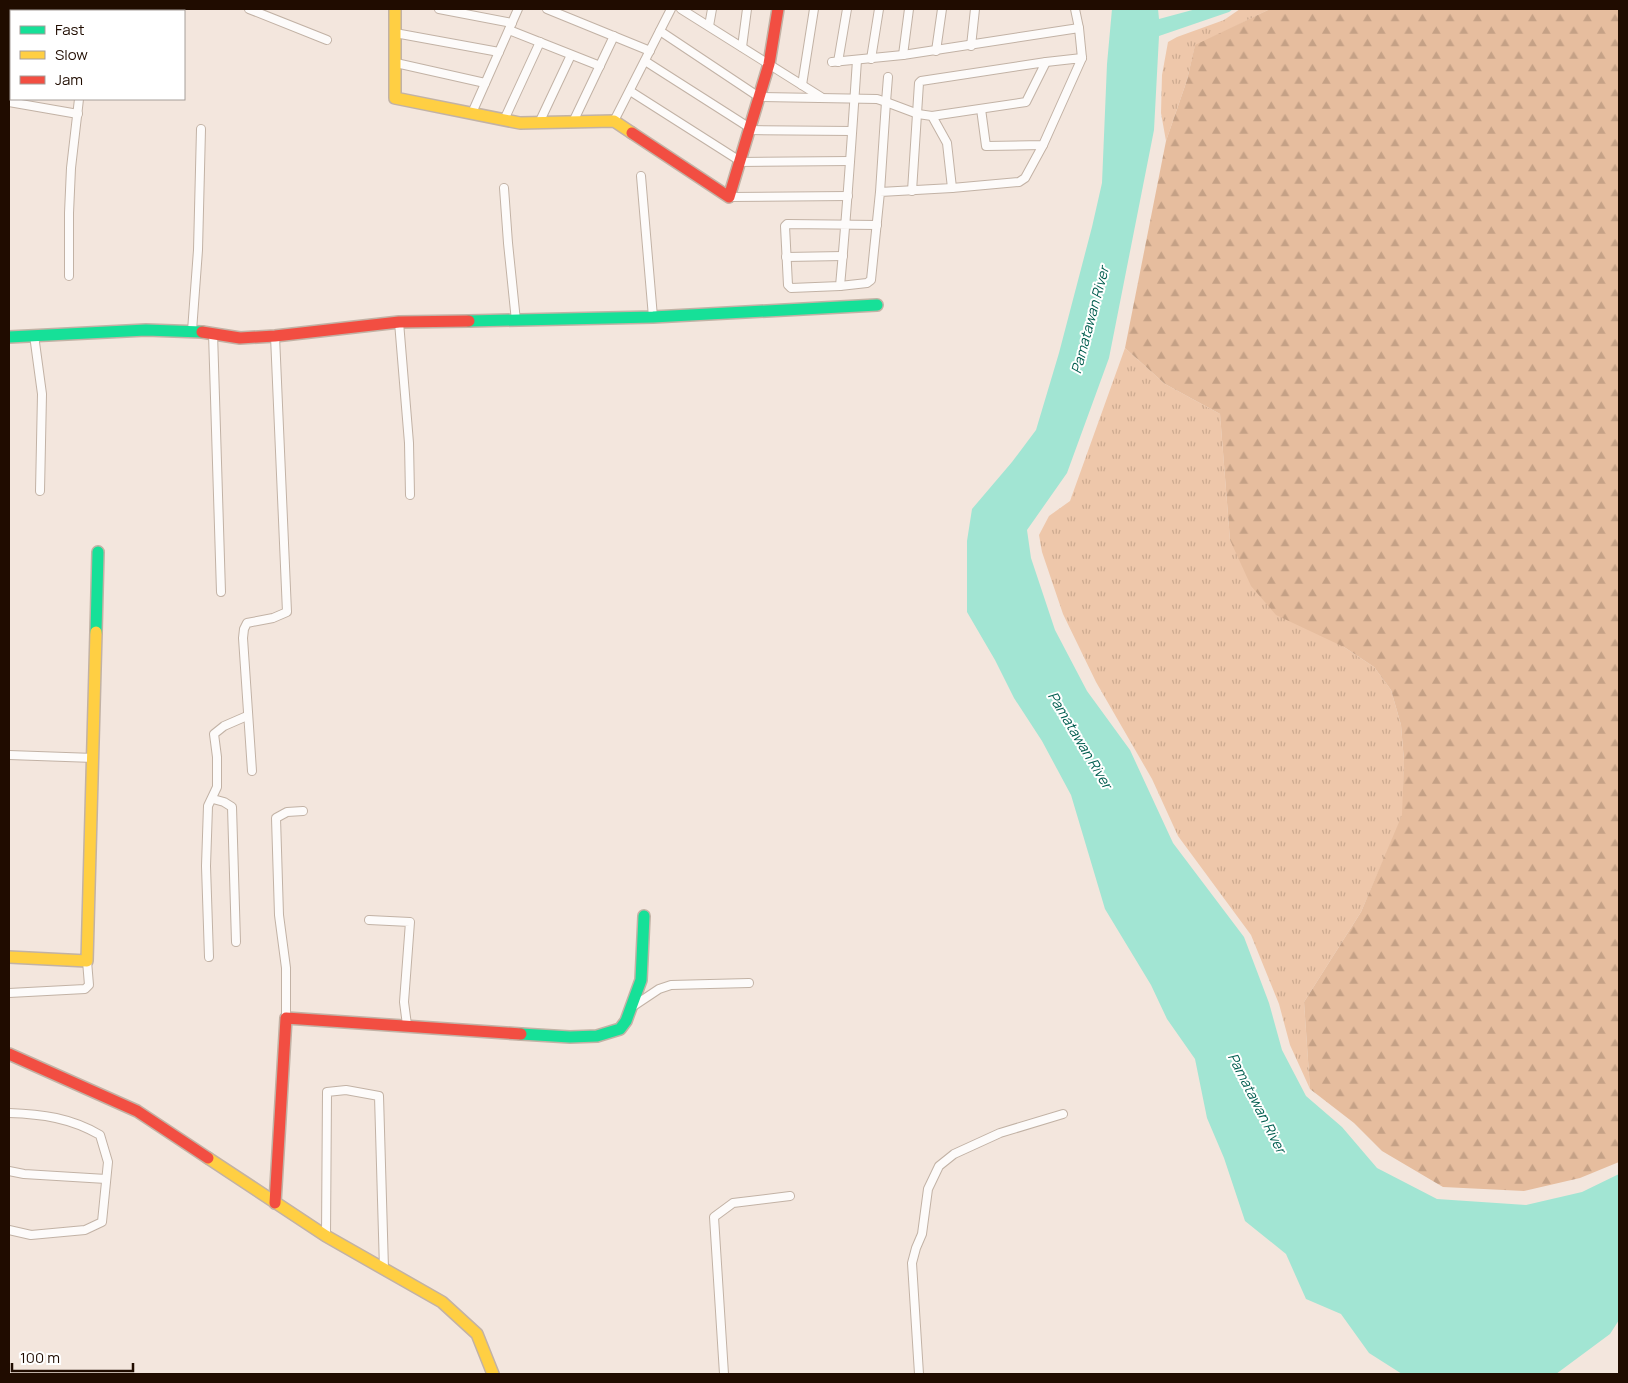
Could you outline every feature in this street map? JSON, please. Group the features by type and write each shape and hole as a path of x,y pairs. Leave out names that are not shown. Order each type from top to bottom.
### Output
{"street":[{"path":"249,9 327,40"},
{"path":"395,9 395,98 520,123 614,121 729,197 848,196"},
{"path":"439,9 480,17 511,26 540,42 600,66"},
{"path":"480,17 484,9"},
{"path":"472,113 518,9"},
{"path":"547,9 650,50"},
{"path":"614,121 671,9"},
{"path":"681,9 822,98"},
{"path":"709,26 712,9"},
{"path":"742,47 747,9"},
{"path":"729,197 769,64 778,9"},
{"path":"802,85 814,9"},
{"path":"847,9 835,62 936,51 1078,28"},
{"path":"871,59 879,9"},
{"path":"903,55 910,9"},
{"path":"936,51 942,9"},
{"path":"971,46 976,9"},
{"path":"880,192 1019,182 1025,178 1043,145 1082,58 1075,9"},
{"path":"660,31 759,97 877,99 918,114 932,116 1026,102 1046,62"},
{"path":"395,34 499,52"},
{"path":"573,122 614,36"},
{"path":"504,120 540,42"},
{"path":"539,123 571,55"},
{"path":"912,191 919,83 921,81 1082,58"},
{"path":"840,286 857,60"},
{"path":"644,61 749,129 852,131"},
{"path":"396,63 486,83"},
{"path":"876,226 787,224 785,226 786,257 788,285 790,288 840,286 867,283 871,280 880,192 888,77"},
{"path":"630,91 739,162 850,161"},
{"path":"69,276 70,186 79,100"},
{"path":"9,102 78,114"},
{"path":"981,109 986,146 1043,145"},
{"path":"932,116 947,143 952,188"},
{"path":"192,331 198,250 201,129"},
{"path":"641,176 653,317"},
{"path":"504,188 516,321"},
{"path":"786,257 843,256"},
{"path":"9,337 146,330 192,331 240,338 275,336 399,322 653,317 877,305"},
{"path":"399,322 409,443 410,495"},
{"path":"213,333 221,592"},
{"path":"34,335 42,394 40,491"},
{"path":"252,771 247,716 244,629 247,623 273,618 287,612 275,336"},
{"path":"9,993 85,989 89,985 87,961 94,758 98,552"},
{"path":"209,957 206,866 208,806 217,787 217,757 214,734 224,726 247,716"},
{"path":"9,755 94,758"},
{"path":"213,798 232,807 236,942"},
{"path":"275,1203 286,1018 286,968 279,915 276,818 287,812 302,811"},
{"path":"286,1018 570,1037 597,1036 620,1029 626,1020 641,980 644,916"},
{"path":"369,920 410,922 404,1002 407,1025"},
{"path":"9,957 87,961"},
{"path":"630,1008 659,989 671,985 750,983"},
{"path":"9,1054 137,1111 326,1236 442,1302 477,1334 493,1374"},
{"path":"326,1236 327,1092 346,1090 379,1096 384,1269"},
{"path":"9,1112 37,1114 82,1125 100,1135 108,1162 102,1222 85,1230 31,1235 9,1230"},
{"path":"919,1374 912,1263 922,1234 928,1189 939,1166 954,1154 1000,1133 1063,1114"},
{"path":"9,1171 24,1174 106,1179"},
{"path":"724,1374 714,1217 733,1203 790,1196"}],"green space":[{"path":"1240,9 1270,9 1195,46 1187,80 1166,141 1161,113 1162,75 1168,42 1224,20"},
{"path":"1270,9 1619,9 1619,1162 1580,1178 1524,1191 1443,1187 1382,1151 1354,1123 1310,1089 1304,1002 1361,912 1402,815 1404,761 1401,725 1391,690 1374,667 1344,647 1276,615 1251,586 1230,540 1220,414 1165,384 1125,348 1166,141 1187,80 1195,45"},
{"path":"1125,348 1165,384 1220,414 1230,540 1344,647 1374,667 1391,690 1401,725 1404,761 1403,815 1361,912 1304,1002 1310,1089 1290,1045 1279,1004 1251,935 1178,836 1152,779 1096,682 1063,614 1042,552 1039,535 1049,516 1070,501"}],"water":[{"name":"Pamatawan River","path":"1112,9 1158,9 1159,19 1196,9 1233,9 1159,36 1154,130 1109,358 1067,473 1027,530 1031,558 1055,630 1087,691 1130,750 1173,843 1244,937 1269,1003 1282,1050 1306,1096 1342,1127 1377,1168 1437,1199 1526,1205 1582,1192 1619,1174 1619,1320 1610,1334 1556,1374 1402,1374 1369,1353 1341,1314 1306,1299 1286,1254 1245,1221 1224,1158 1207,1118 1195,1059 1167,1019 1151,985 1105,909 1071,795 1042,741 1014,698 995,660 967,612 967,541 972,509 1036,430 1059,353 1092,227 1102,183 1107,64"}],"traffic: fast":[{"path":"469,321 653,317 877,305"},
{"path":"9,337 146,330 202,332"},
{"path":"96,632 98,552"},
{"path":"521,1034 570,1037 597,1036 620,1029 626,1021 641,980 644,916"}],"traffic: slow":[{"path":"395,9 395,98 520,123 614,121 632,133"},
{"path":"9,957 87,961 96,632"},
{"path":"208,1158 326,1236 442,1302 477,1334 493,1374"}],"traffic: jam":[{"path":"632,133 729,197 769,64 778,9"},
{"path":"202,332 240,338 275,336 399,322 469,321"},
{"path":"275,1203 286,1018 521,1034"},
{"path":"9,1054 137,1111 208,1158"}]}
